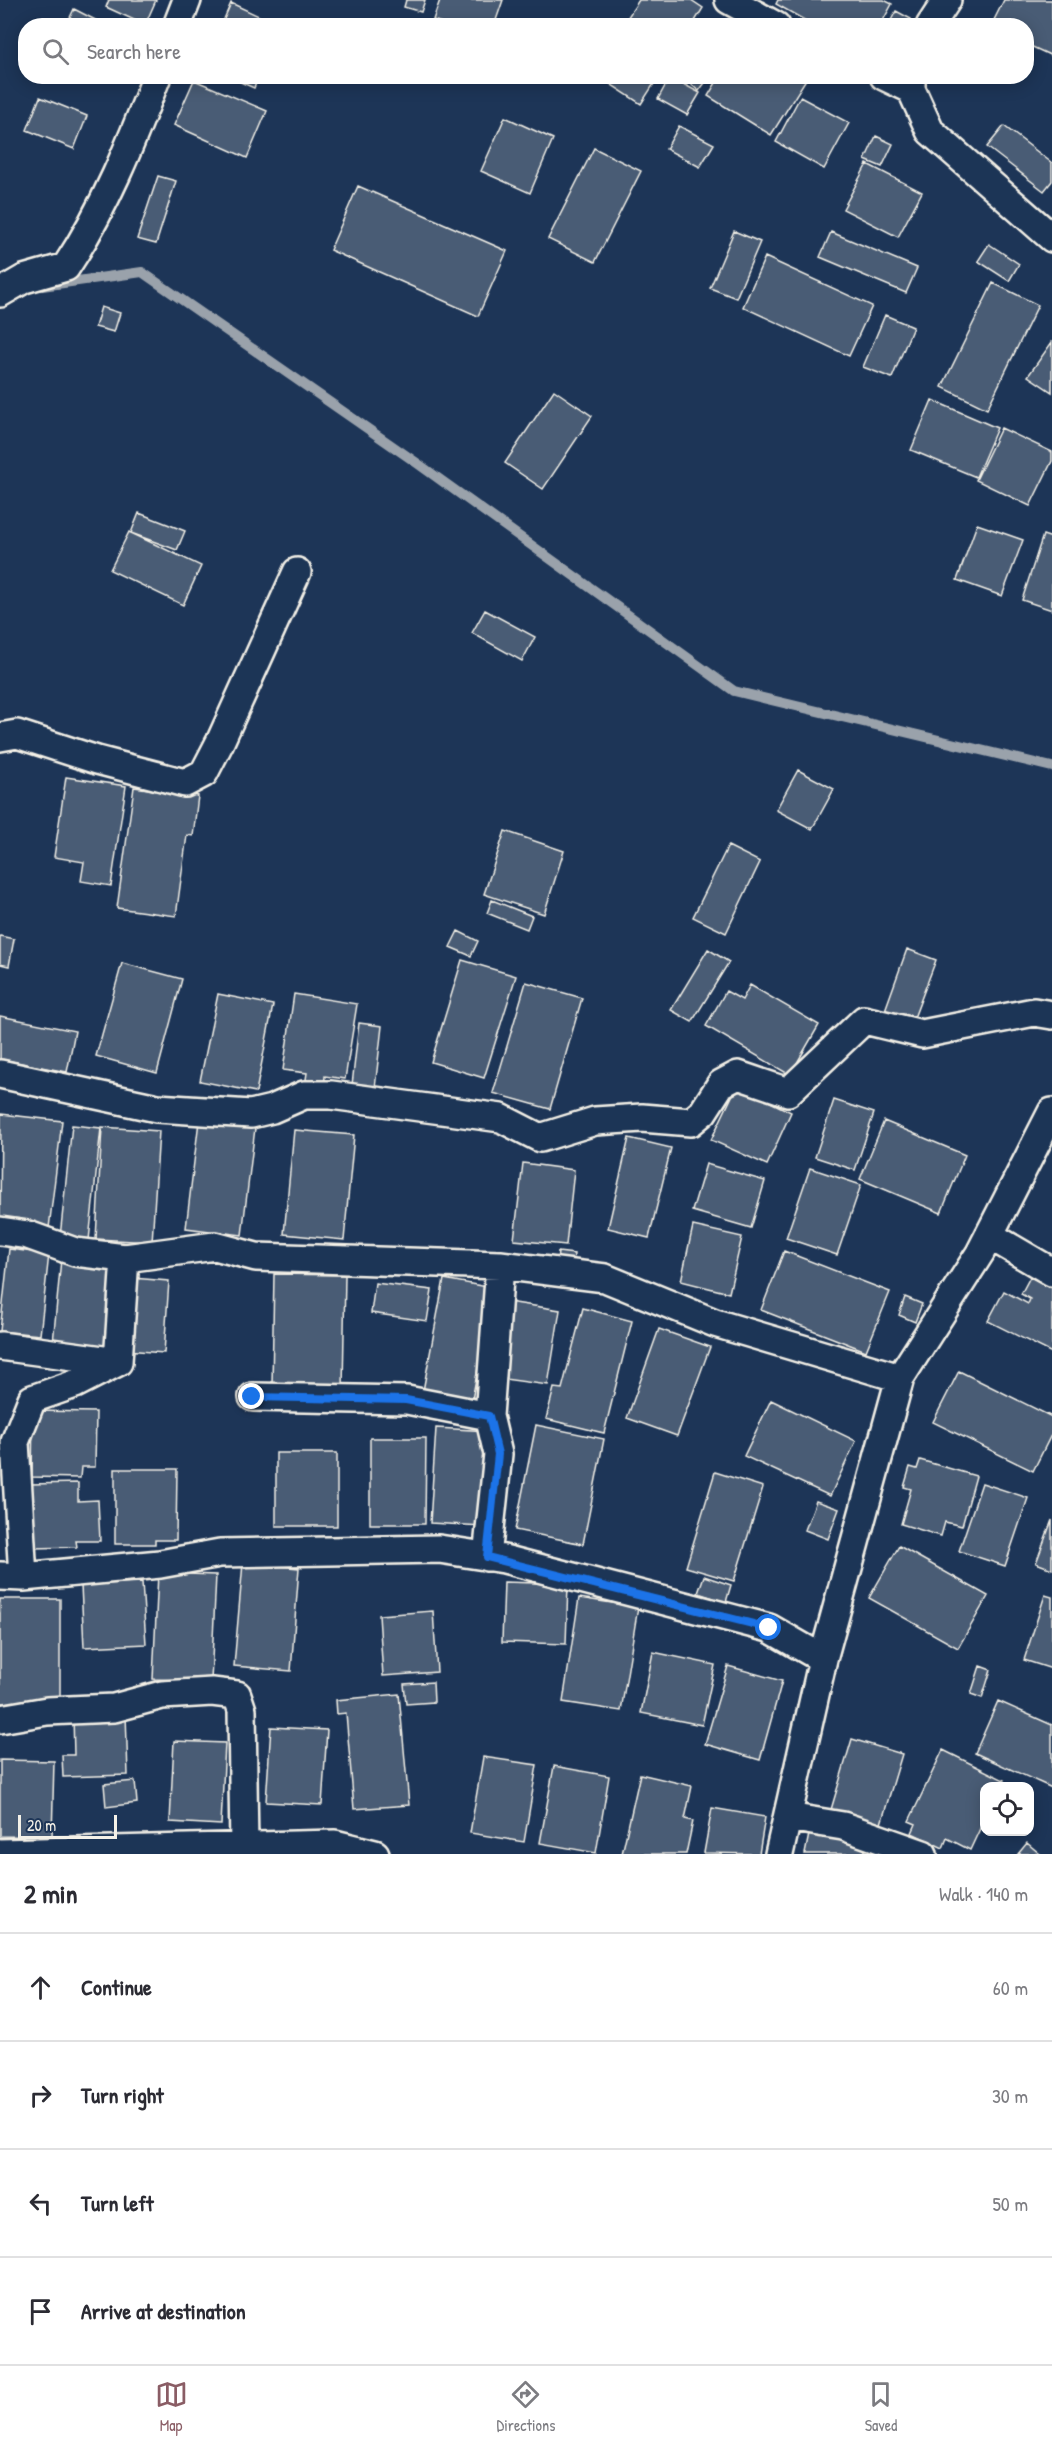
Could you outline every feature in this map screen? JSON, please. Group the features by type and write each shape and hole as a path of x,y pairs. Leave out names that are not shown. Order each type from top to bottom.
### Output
{"street":[{"path":"180,18 187,0"},
{"path":"729,0 762,18"},
{"path":"935,18 946,0"},
{"path":"0,293 24,279 66,267 83,241 125,159 154,84"},
{"path":"911,84 930,131 1052,238"},
{"path":"0,737 17,734 97,760 185,783 204,772 220,742 297,572"},
{"path":"0,1074 157,1108 251,1114 272,1109 304,1095 331,1095 501,1118 540,1138 595,1121 642,1118 691,1122 703,1112 721,1084 738,1075 788,1092 864,1020 922,1034 1034,1012 1052,1015"},
{"path":"779,1854 823,1659 900,1378 980,1253 1052,1112"},
{"path":"0,1231 28,1235 75,1252 125,1258 215,1246 256,1257 500,1265 605,1278 715,1323 900,1378"},
{"path":"989,1235 1052,1272"},
{"path":"118,1362 125,1258"},
{"path":"487,1557 498,1454 489,1416 500,1265"},
{"path":"0,1346 118,1362"},
{"path":"118,1362 75,1384 32,1399 15,1442 12,1576 160,1564 220,1553 440,1549 487,1557 769,1628 823,1659"},
{"path":"252,1397 406,1400 489,1416"},
{"path":"0,1719 47,1711 114,1708 162,1695 213,1692 237,1695 242,1710 244,1847"},
{"path":"788,1818 843,1826 923,1854"},
{"path":"0,1853 335,1844 375,1854"}],"building":[{"path":"109,0 156,0 148,18 130,18 106,7"},
{"path":"406,0 425,0 421,12 404,7"},
{"path":"440,0 503,0 497,18 434,18"},
{"path":"639,0 691,0 703,8 697,18 627,18"},
{"path":"778,0 884,0 892,4 884,18 801,18 776,4"},
{"path":"1004,0 1052,0 1052,56 1034,48 1034,18 995,18"},
{"path":"231,3 263,18 224,18"},
{"path":"74,9 91,18 70,18"},
{"path":"896,11 909,18 892,18"},
{"path":"192,84 203,84 267,111 247,158 174,125"},
{"path":"610,84 654,84 641,104"},
{"path":"666,84 683,84 700,93 687,115 658,99"},
{"path":"691,84 704,84 699,91"},
{"path":"715,84 803,84 771,135 708,96"},
{"path":"40,97 87,116 74,149 27,130"},
{"path":"800,97 849,123 824,169 776,142"},
{"path":"505,117 553,139 530,193 481,171"},
{"path":"679,126 714,144 700,167 666,149"},
{"path":"1004,126 1052,163 1052,181 1044,191 987,147"},
{"path":"876,136 893,144 882,167 865,160"},
{"path":"594,148 641,171 595,262 548,239"},
{"path":"867,164 922,192 898,237 843,209"},
{"path":"158,176 176,181 156,244 137,239"},
{"path":"358,186 507,251 478,316 330,250"},
{"path":"734,231 760,242 736,298 710,288"},
{"path":"831,232 917,268 906,293 820,257"},
{"path":"989,244 1019,264 1009,281 978,261"},
{"path":"765,257 872,306 849,356 743,307"},
{"path":"993,283 1038,305 987,409 942,387"},
{"path":"101,307 120,313 114,332 95,327"},
{"path":"885,315 913,327 892,378 863,367"},
{"path":"1052,342 1052,392 1028,376"},
{"path":"554,390 592,416 543,489 505,463"},
{"path":"932,400 997,428 976,477 911,450"},
{"path":"1001,428 1052,452 1052,461 1030,506 976,480"},
{"path":"139,513 185,531 177,550 131,533"},
{"path":"977,524 1023,540 1002,596 957,580"},
{"path":"129,532 201,566 183,605 110,570"},
{"path":"1043,535 1052,538 1052,610 1022,600"},
{"path":"485,610 535,637 522,661 472,633"},
{"path":"798,770 834,789 812,829 776,810"},
{"path":"66,777 126,786 111,886 81,881 84,862 54,857"},
{"path":"134,787 198,796 193,836 187,835 176,916 117,908"},
{"path":"505,831 564,851 544,914 484,894"},
{"path":"728,846 760,862 726,933 693,917"},
{"path":"492,900 532,916 527,929 487,913"},
{"path":"458,931 478,941 471,956 450,947"},
{"path":"0,936 14,939 9,966 0,964"},
{"path":"708,949 729,962 692,1022 671,1010"},
{"path":"907,949 936,960 912,1023 884,1013"},
{"path":"462,960 516,976 484,1078 431,1062"},
{"path":"122,963 182,979 157,1073 96,1056"},
{"path":"526,982 582,998 550,1109 493,1093"},
{"path":"750,985 819,1025 790,1075 706,1026 726,991 742,1000"},
{"path":"218,994 273,1005 256,1092 200,1081"},
{"path":"294,994 357,1004 345,1079 325,1076 324,1089 305,1086 307,1073 283,1070"},
{"path":"0,1016 75,1031 67,1072 0,1059"},
{"path":"359,1023 382,1026 374,1097 351,1094"},
{"path":"737,1086 791,1112 767,1165 711,1140"},
{"path":"834,1100 874,1113 855,1170 815,1157"},
{"path":"1,1114 62,1121 49,1228 0,1223"},
{"path":"199,1121 255,1128 242,1235 186,1228"},
{"path":"884,1121 965,1155 941,1213 860,1179"},
{"path":"72,1125 101,1128 89,1240 60,1237"},
{"path":"102,1127 159,1131 152,1242 96,1239"},
{"path":"294,1130 354,1135 344,1240 284,1234"},
{"path":"629,1138 671,1148 649,1238 608,1228"},
{"path":"523,1163 574,1170 566,1245 514,1240"},
{"path":"706,1164 765,1181 751,1228 692,1211"},
{"path":"810,1168 861,1185 837,1255 786,1238"},
{"path":"693,1226 742,1237 729,1293 681,1281"},
{"path":"9,1249 49,1254 40,1335 0,1331"},
{"path":"784,1251 890,1292 866,1351 761,1310"},
{"path":"558,1252 574,1254 573,1263 557,1261"},
{"path":"61,1259 118,1265 110,1347 53,1343"},
{"path":"274,1274 345,1275 343,1388 272,1386"},
{"path":"1030,1277 1052,1288 1052,1353 988,1321 1004,1291 1028,1304 1030,1299 1021,1294"},
{"path":"132,1278 169,1281 164,1353 126,1350"},
{"path":"444,1279 493,1288 472,1400 423,1391"},
{"path":"375,1283 432,1290 427,1321 371,1313"},
{"path":"905,1297 922,1304 915,1322 899,1315"},
{"path":"508,1302 560,1310 548,1385 497,1378"},
{"path":"583,1308 632,1321 604,1433 546,1419 554,1388 562,1389"},
{"path":"659,1329 710,1347 677,1436 627,1418"},
{"path":"959,1371 1052,1417 1052,1433 1033,1471 933,1422"},
{"path":"771,1400 856,1441 830,1496 744,1456"},
{"path":"33,1411 96,1412 95,1467 81,1467 80,1478 32,1477"},
{"path":"536,1425 604,1439 583,1544 515,1530"},
{"path":"436,1428 489,1431 483,1526 430,1523"},
{"path":"370,1438 426,1438 425,1524 370,1524"},
{"path":"276,1453 337,1453 337,1526 276,1526"},
{"path":"920,1460 976,1476 962,1526 945,1522 941,1536 901,1524 911,1489 904,1487 910,1467 917,1469"},
{"path":"115,1469 177,1469 176,1540 155,1540 155,1544 115,1544"},
{"path":"715,1472 763,1487 734,1581 686,1567"},
{"path":"78,1483 78,1501 98,1500 100,1541 76,1541 77,1547 33,1548 30,1484"},
{"path":"982,1483 1028,1498 1005,1566 959,1551"},
{"path":"816,1501 839,1509 828,1539 805,1530"},
{"path":"1052,1520 1052,1569 1036,1563"},
{"path":"899,1546 988,1596 958,1648 869,1598"},
{"path":"243,1563 299,1568 291,1671 234,1666"},
{"path":"158,1573 216,1575 211,1681 153,1679"},
{"path":"704,1576 731,1585 726,1602 698,1593"},
{"path":"142,1582 146,1644 84,1647 81,1585"},
{"path":"504,1582 568,1584 566,1644 502,1642"},
{"path":"1045,1595 1052,1597 1052,1669 1024,1660"},
{"path":"579,1598 638,1607 621,1711 563,1702"},
{"path":"0,1599 60,1599 60,1703 0,1703"},
{"path":"433,1611 437,1672 383,1676 379,1615"},
{"path":"653,1652 715,1665 702,1725 641,1713"},
{"path":"728,1666 782,1681 760,1760 705,1744"},
{"path":"980,1666 991,1670 982,1698 971,1694"},
{"path":"433,1682 434,1702 406,1704 404,1684"},
{"path":"399,1694 409,1805 354,1809 346,1713 337,1714 336,1700"},
{"path":"998,1701 1052,1725 1052,1788 975,1753"},
{"path":"126,1714 128,1775 63,1777 62,1755 74,1755 73,1715"},
{"path":"271,1727 327,1730 322,1805 266,1802"},
{"path":"852,1739 902,1754 880,1827 830,1813"},
{"path":"174,1741 225,1743 221,1825 170,1822"},
{"path":"943,1750 1004,1780 1003,1782 980,1782 980,1829 970,1850 947,1838 943,1848 912,1833 916,1824 909,1821"},
{"path":"483,1757 537,1765 524,1842 470,1833"},
{"path":"0,1760 54,1761 52,1837 0,1836"},
{"path":"554,1766 609,1776 596,1853 540,1843"},
{"path":"640,1774 692,1786 685,1819 693,1821 686,1854 622,1854"},
{"path":"135,1781 137,1803 106,1807 104,1784"},
{"path":"712,1808 765,1817 759,1854 704,1853"},
{"path":"810,1829 867,1839 864,1854 805,1854"},
{"path":"1027,1843 1040,1854 1018,1854"}],"waterway":[{"path":"42,286 142,272 417,463 734,691 1052,767"}],"route":[{"path":"252,1397 406,1400 489,1416 498,1454 487,1557 504,1559 769,1628"}]}
